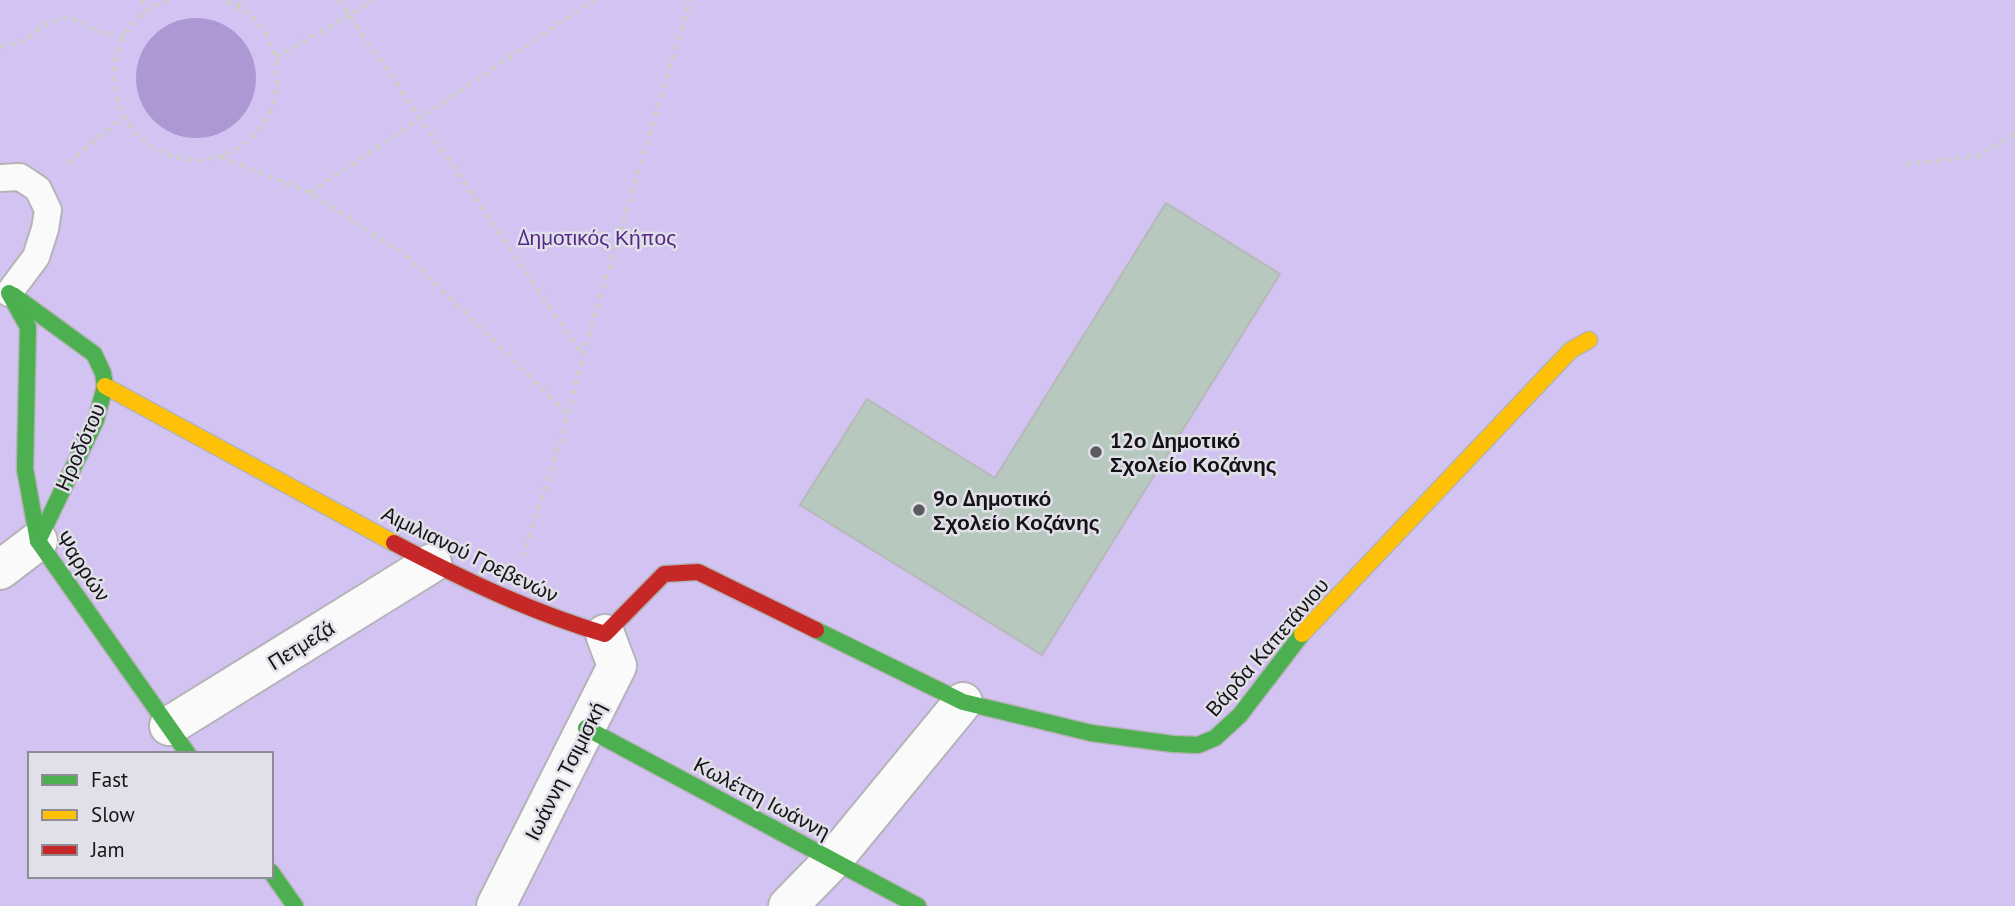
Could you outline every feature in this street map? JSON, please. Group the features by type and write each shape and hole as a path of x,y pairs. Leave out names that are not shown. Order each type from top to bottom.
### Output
{"street":[{"path":"5,289 94,354 103,373 105,386"},
{"name":"Ψαρρών","path":"5,289 27,327 25,469 38,541 178,740"},
{"name":"Βάρδα Καπετάνιου","path":"962,702 1091,733 1198,745 1215,738 1240,715 1295,641 1571,350 1590,340"},
{"name":"Ηροδότου","path":"0,570 38,541 96,419 105,386"},
{"name":"Αιμιλιανού Γρεβενών","path":"105,386 432,563 511,602 566,624 605,634"},
{"name":"Πετμεζά","path":"178,740 432,563"},
{"path":"605,634 664,574 698,572 962,702 833,860 788,906"},
{"name":"Ιωάννη Τσιμισκή","path":"496,906 617,666 605,634"},
{"name":"Κωλέττη Ιωάννη","path":"586,728 918,906"},
{"path":"273,875 295,906"}],"lane":[{"path":"0,178 20,177 38,189 48,210 36,257 5,289"}],"path":[{"path":"141,0 148,10"},
{"path":"168,0 141,15 124,37 114,63 114,91 123,117 141,139 164,154 192,160 220,156 245,144 262,127 274,106 278,82 276,57 266,35 254,18 223,0"},
{"path":"237,6 246,0"},
{"path":"339,0 583,355"},
{"path":"276,57 373,0"},
{"path":"310,193 594,0"},
{"path":"511,602 690,0"},
{"path":"0,47 26,40 45,25 64,17 78,20 95,30 124,37"},
{"path":"1906,164 1978,156 2015,134"},
{"path":"220,156 310,193 404,254 568,415"}],"green space":[{"name":"Δημοτικός Κήπος","path":"0,0 2015,0 2015,906 0,906"}],"shaded area":[{"path":"196,18 219,22 239,35 252,55 256,78 252,101 239,121 219,134 196,138 173,134 153,121 140,101 136,78 140,55 153,35 173,22"}],"building":[{"path":"1166,203 1280,274 1042,655 800,505 867,399 995,478"}],"traffic: fast":[{"path":"9,293 28,327 25,469 38,541 187,752"},
{"path":"13,295 94,354 103,373 105,386 96,420 38,541"},
{"path":"816,630 963,702 1091,733 1198,745 1215,738 1240,715 1302,634"},
{"path":"586,728 918,906"},
{"path":"273,875 295,906"}],"traffic: slow":[{"path":"1302,634 1571,350 1589,340"},
{"path":"105,386 394,543"}],"traffic: jam":[{"path":"394,543 497,594 550,616 605,634 664,574 698,572 816,630"}],"place":[{"name":"12ο Δημοτικό Σχολείο Κοζάνης","path":"1096,452"},
{"name":"9ο Δημοτικό Σχολείο Κοζάνης","path":"919,510"}]}
